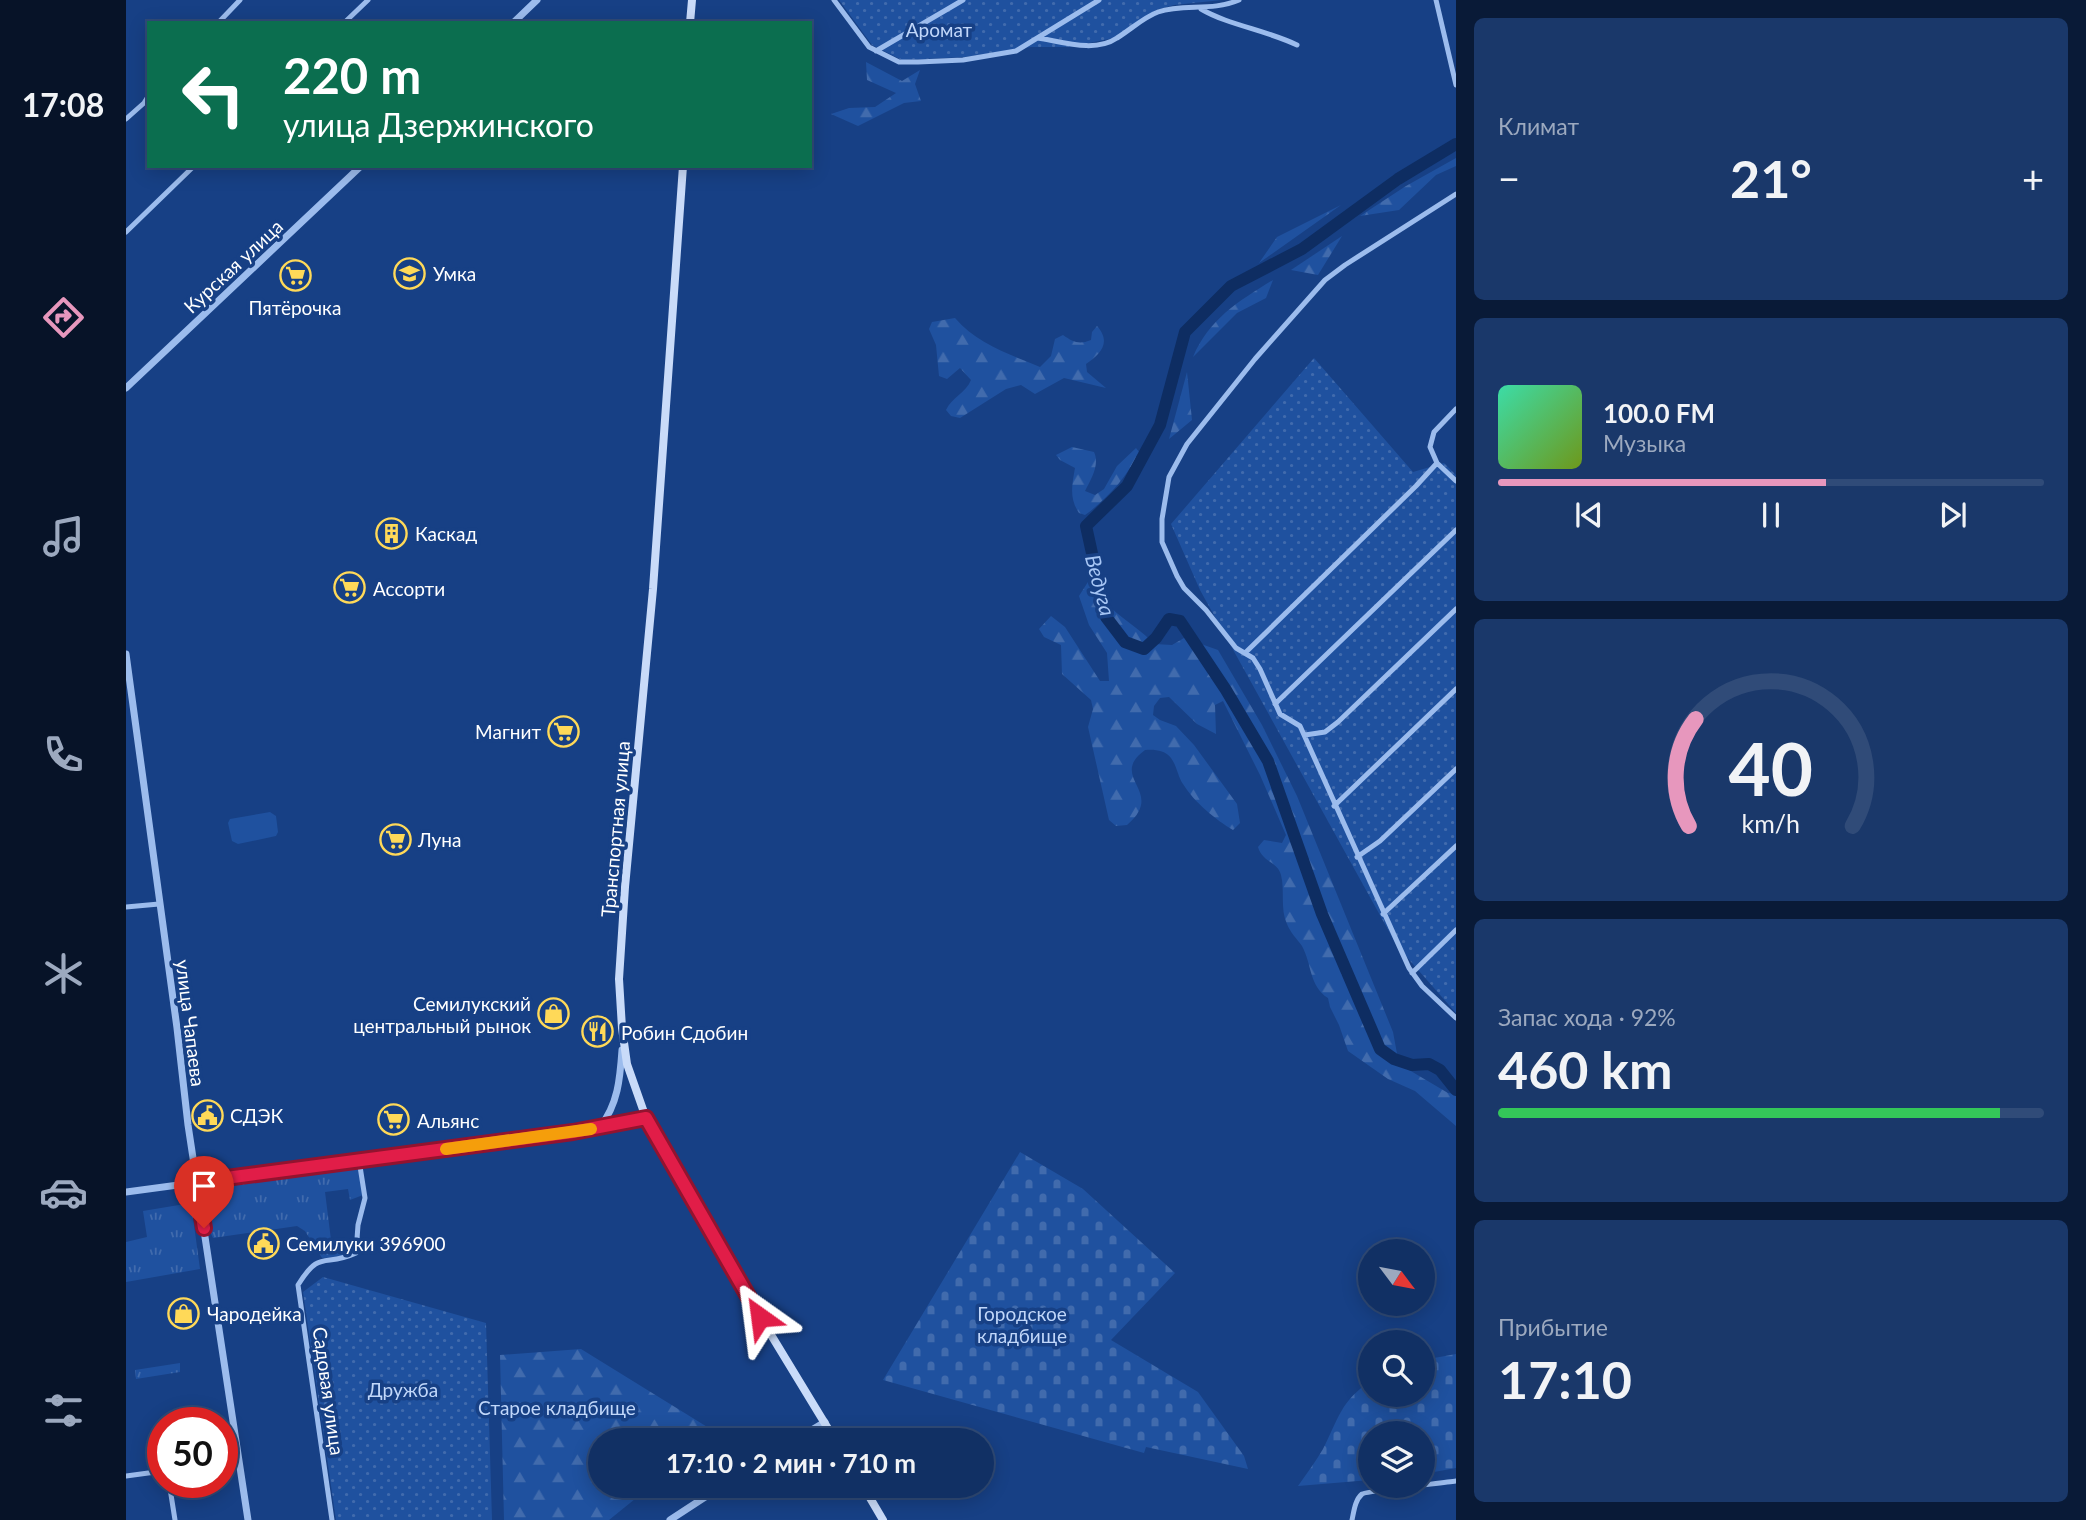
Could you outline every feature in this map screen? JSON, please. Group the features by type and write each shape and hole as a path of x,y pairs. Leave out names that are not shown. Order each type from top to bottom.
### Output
{"main road":[{"path":"690,21 692,0"},
{"name":"Транспортная улица","path":"683,168 653,589 625,887 619,979 623,1038 627,1064 646,1118 748,1297 828,1428"},
{"path":"870,1498 883,1520"}],"street":[{"path":"220,21 240,0"},
{"path":"346,21 368,0"},
{"path":"515,21 537,0"},
{"path":"834,0 863,41 876,51 900,62 963,60 1017,51 1099,0"},
{"path":"876,51 963,0"},
{"path":"1038,38 1103,45 1114,41 1158,12 1215,8 1239,0"},
{"path":"1436,0 1456,85"},
{"path":"1201,9 1214,17 1265,31 1297,45"},
{"path":"126,119 147,98"},
{"path":"126,232 192,168"},
{"name":"Курская улица","path":"126,388 359,168"},
{"path":"1456,194 1345,265 1325,281 1255,359 1187,444 1169,477 1162,519 1162,542 1184,588 1206,610 1236,648 1253,658 1261,669 1280,714 1300,726 1357,857 1412,973 1422,986 1454,1010 1456,1018"},
{"path":"1456,409 1442,422 1430,440 1437,463 1456,481"},
{"path":"1245,653 1437,463"},
{"path":"1275,704 1456,530"},
{"path":"1305,735 1325,732 1338,722 1456,609"},
{"name":"улица Чапаева","path":"126,654 196,1182 248,1520"},
{"path":"1335,806 1456,689"},
{"path":"1357,857 1380,841 1456,769"},
{"path":"1383,914 1456,846"},
{"path":"126,907 159,904"},
{"path":"1412,973 1456,930"},
{"path":"600,1127 617,1096 623,1038"},
{"path":"126,1192 600,1127 646,1118"},
{"name":"Садовая улица","path":"332,1520 298,1285 317,1261 344,1258 356,1253 358,1225 365,1198 359,1160"},
{"path":"815,1428 825,1422"},
{"path":"126,1476 147,1473"},
{"path":"1352,1520 1358,1499 1367,1491 1412,1488 1456,1480"},
{"path":"172,1498 175,1520"},
{"path":"670,1520 704,1498"}],"green space":[{"name":"Аромат","path":"839,0 1222,0 1174,5 1156,10 1114,38 1069,47 1031,47 965,57 902,60 872,45"},
{"path":"866,62 902,81 920,70 915,84 921,101 904,103 858,126 831,114 849,108 875,107 896,93 867,80"},
{"path":"1456,158 1456,166 1436,175 1399,210 1360,216 1406,186"},
{"path":"1341,205 1259,263 1277,237"},
{"path":"1342,236 1318,275 1291,270"},
{"path":"1273,280 1266,298 1237,313 1193,357 1216,321"},
{"path":"955,318 983,342 1040,367 1051,356 1055,339 1063,335 1076,342 1087,342 1091,340 1092,332 1097,326 1104,343 1100,352 1086,364 1087,372 1106,388 1064,378 1035,394 1021,385 1006,389 960,418 951,416 946,410 971,380 960,368 947,379 939,376 936,345 929,329 932,322"},
{"path":"1314,358 1413,472 1444,463 1456,475 1456,1013 1397,946 1200,590 1171,524"},
{"path":"1187,372 1192,420 1169,439"},
{"path":"1072,447 1094,452 1095,467 1085,491 1095,495 1104,489 1117,466 1136,448 1139,452 1116,487 1085,515 1079,513 1073,497 1075,468 1056,455"},
{"path":"1093,574 1096,586 1108,605 1154,644 1172,645 1184,638 1218,650 1262,725 1297,796 1393,1032 1398,1059 1404,1067 1448,1093 1456,1094 1456,1126 1415,1091 1388,1079 1348,1051 1328,998 1317,987 1302,946 1287,924 1279,871 1263,856 1258,847 1264,840 1282,843 1286,835 1223,701 1215,705 1216,734 1197,724 1169,697 1160,698 1154,706 1153,715 1176,726 1194,745 1237,804 1240,823 1233,830 1213,816 1188,791 1169,755 1152,750 1145,750 1135,760 1132,769 1140,794 1138,813 1127,825 1116,826 1109,820 1088,727 1093,709 1091,700 1062,674 1061,645 1044,637 1039,629 1051,616 1065,627 1100,681 1109,681 1107,653 1089,625 1079,596"},
{"path":"270,812 276,816 276,836 238,844 232,841 228,823 230,819"},
{"name":"Городское кладбище","path":"1020,1152 1083,1189 1175,1273 1111,1340 1198,1392 1244,1456 1248,1469 1146,1447 1144,1453 883,1380"},
{"path":"353,1165 358,1169 363,1195 350,1200 348,1189 325,1192 332,1248 347,1247 345,1257 322,1258 305,1231 297,1226 213,1238 207,1218 206,1201 213,1183"},
{"path":"191,1203 200,1269 126,1282 126,1242 147,1237 143,1211"},
{"name":"Дружба","path":"323,1277 486,1323 492,1520 336,1520 303,1292"},
{"name":"Старое кладбище","path":"581,1349 709,1428 588,1428 588,1498 636,1498 609,1520 504,1520 500,1355"},
{"path":"1456,1354 1456,1468 1435,1472 1435,1421 1358,1421 1358,1481 1298,1486 1323,1449 1346,1403 1358,1391 1358,1407 1435,1407 1435,1358"},
{"path":"180,1363 180,1372 136,1379 135,1370"}],"waterway":[{"name":"Ведуга","path":"1456,144 1398,179 1302,249 1231,286 1185,332 1160,425 1127,486 1086,526 1106,617 1125,642 1144,649 1156,638 1169,619 1180,621 1226,690 1268,761 1322,914 1380,1049 1394,1059 1412,1065 1429,1064 1440,1070 1456,1090"}],"slow traffic":[{"path":"446,1149 591,1129"}],"place":[{"name":"Умка","path":"410,273"},
{"name":"Пятёрочка","path":"295,276"},
{"name":"Каскад","path":"392,533"},
{"name":"Ассорти","path":"350,588"},
{"name":"Магнит","path":"564,731"},
{"name":"Луна","path":"395,839"},
{"name":"Семилукский центральный рынок","path":"554,1014"},
{"name":"Робин Сдобин","path":"598,1032"},
{"name":"СДЭК","path":"207,1115"},
{"name":"Альянс","path":"394,1120"},
{"name":"Семилуки 396900","path":"263,1243"},
{"name":"Чародейка","path":"184,1313"}],"route":[{"path":"204,1228 196,1182 573,1132 646,1118 760,1317"}]}
